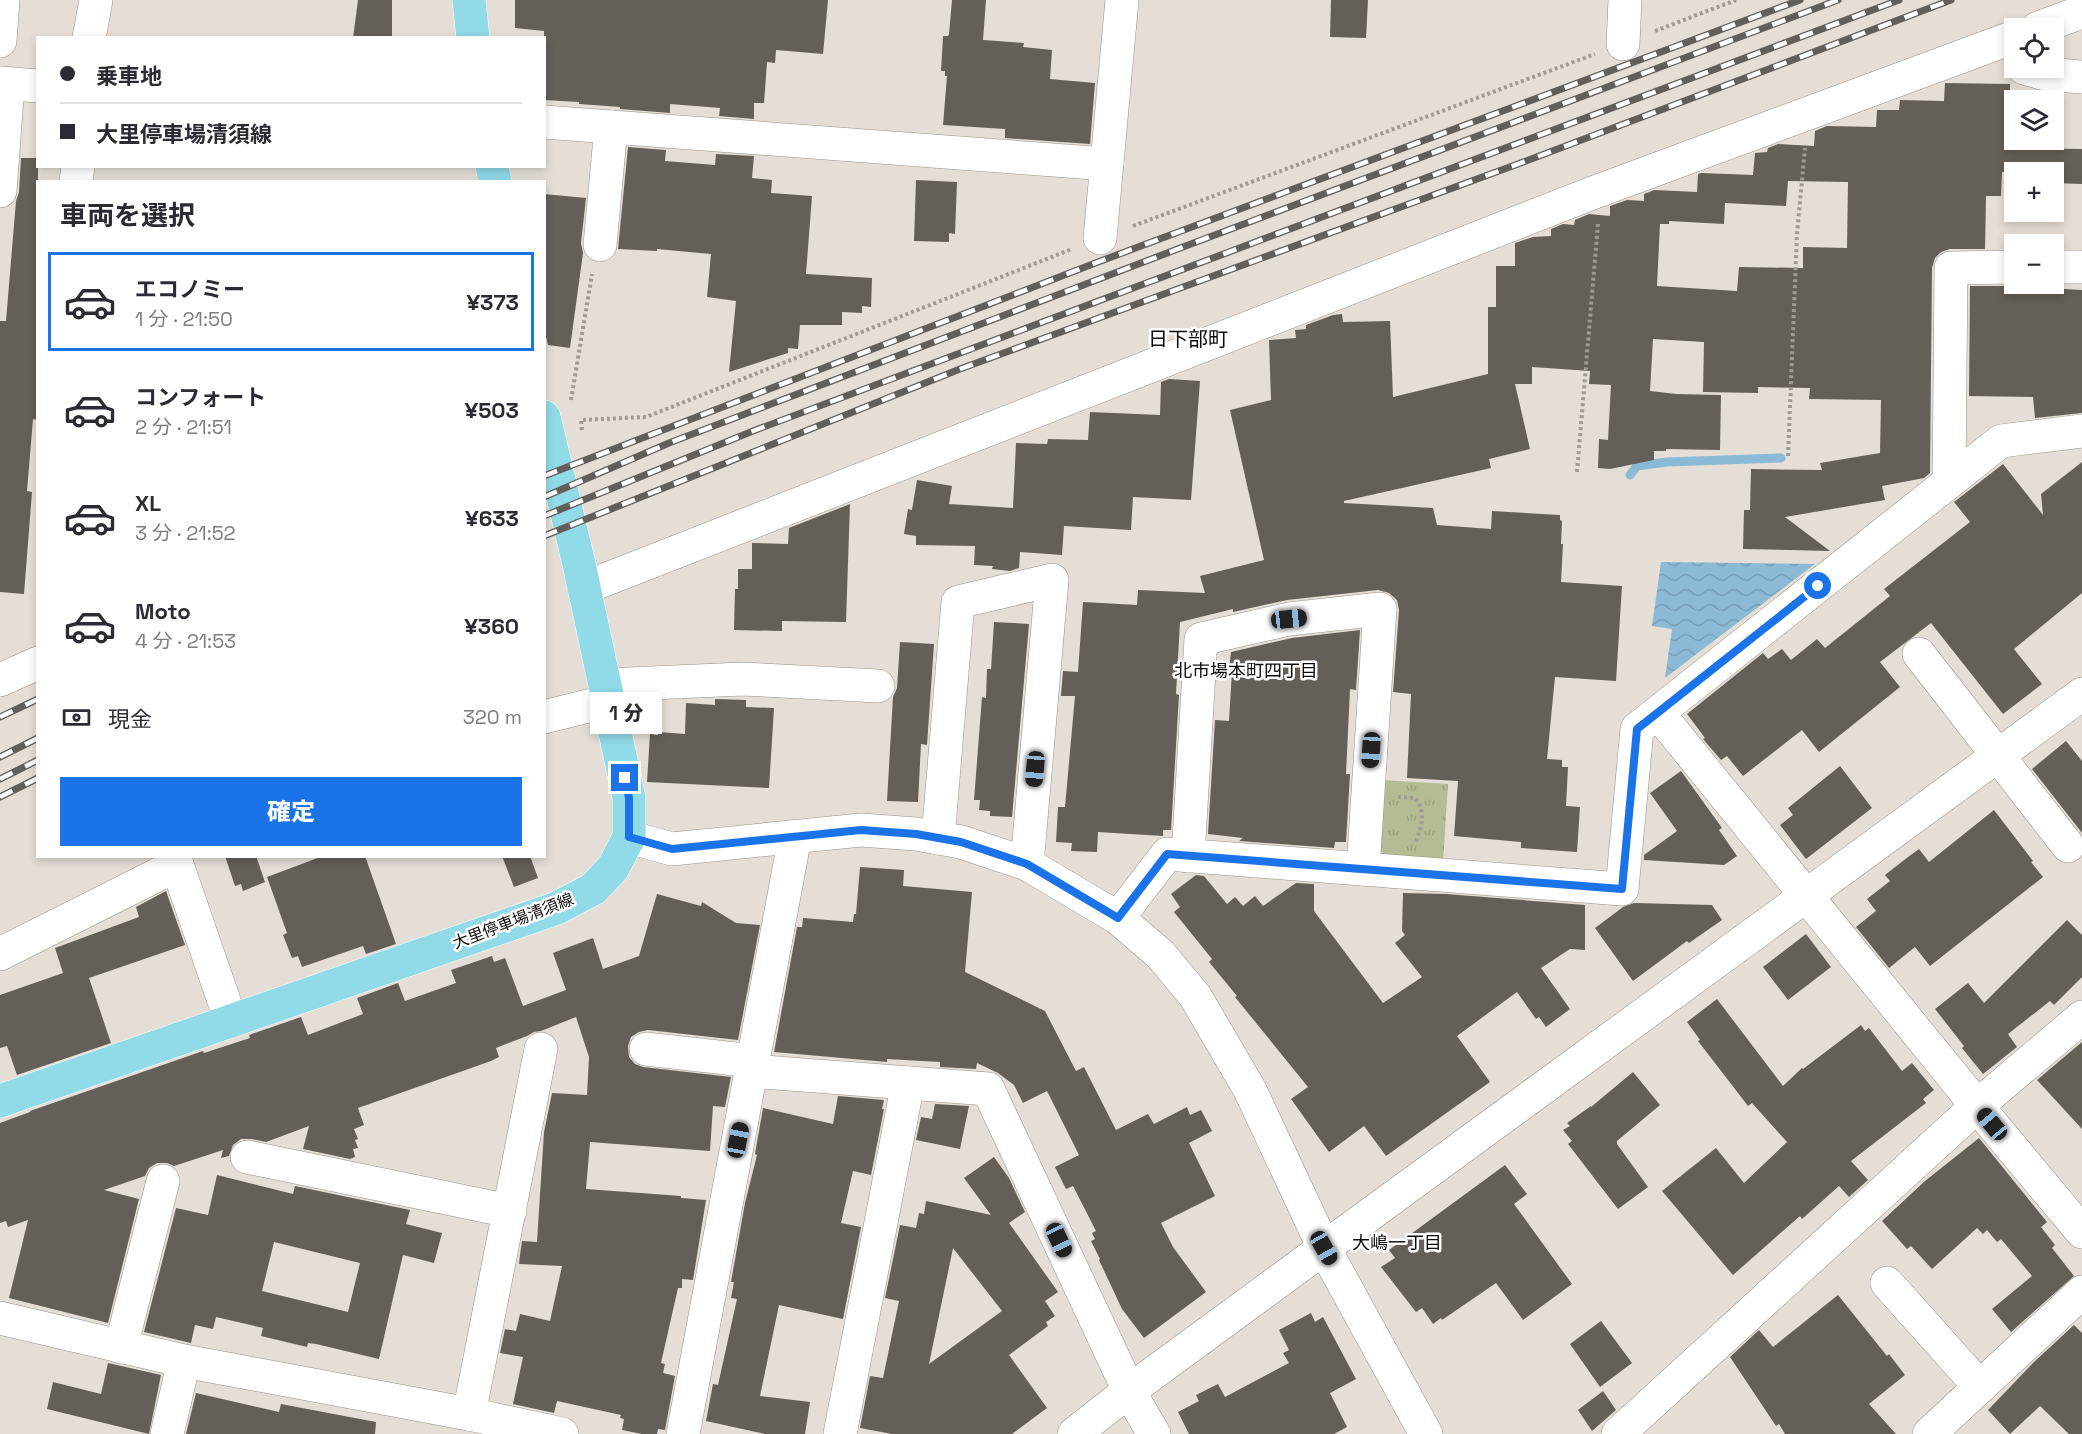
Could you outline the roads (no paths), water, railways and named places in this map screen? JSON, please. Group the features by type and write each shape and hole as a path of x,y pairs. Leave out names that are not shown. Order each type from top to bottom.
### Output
{"main road":[{"path":"469,0 473,36"},
{"name":"大里停車場清須線","path":"0,1101 557,908 592,889 613,868 629,837 629,798 584,588 558,410"}],"street":[{"path":"0,41 3,0"},
{"path":"89,36 96,0"},
{"path":"1100,238 1122,0"},
{"path":"1623,44 1625,0"},
{"path":"2064,19 2082,12"},
{"path":"584,588 1595,192 2004,41"},
{"path":"1975,51 2004,61"},
{"path":"2064,76 2082,77"},
{"path":"0,191 15,84"},
{"path":"546,122 1107,164"},
{"path":"600,245 611,127"},
{"path":"1949,482 1951,268 2004,267"},
{"path":"2064,267 2082,267"},
{"path":"1118,918 1167,854 1622,889 1637,729 2001,441 2082,431"},
{"path":"938,838 958,602 1052,580 1027,864"},
{"path":"1188,856 1201,639 1289,619 1380,609 1363,869"},
{"path":"1919,654 2068,846"},
{"path":"0,680 36,664"},
{"path":"546,716 606,693 743,679 878,686"},
{"path":"1074,1434 1129,1391 1998,756 2080,701"},
{"path":"1658,713 2082,1232"},
{"path":"629,837 672,849 861,830 916,834 961,842 1027,864 1118,918 1161,955 1195,996 1250,1090 1324,1248 1426,1434"},
{"path":"683,1434 795,837"},
{"path":"0,954 175,861 231,1021"},
{"path":"1618,1434 1977,1106 2082,1017"},
{"path":"646,1048 752,1066 988,1089 1129,1391 1154,1434"},
{"path":"470,1414 542,1049"},
{"path":"840,1434 908,1083"},
{"path":"247,1157 510,1211"},
{"path":"121,1347 163,1181"},
{"path":"1887,1283 1980,1387"},
{"path":"1929,1434 2082,1292"},
{"path":"0,1318 184,1362 470,1414 562,1434"},
{"path":"167,1434 184,1362"}],"water":[{"path":"1661,562 1815,564 1665,678 1672,629 1652,626"}],"waterway":[{"path":"1630,475 1637,466 1667,462 1781,458"}],"railway":[{"path":"546,475 1098,262 1800,0"},
{"path":"546,496 669,443 1838,0"},
{"path":"546,515 753,431 1899,0"},
{"path":"546,535 960,369 1526,161 1951,0"},
{"path":"0,717 36,700"},
{"path":"0,757 36,739"},
{"path":"0,779 36,761"},
{"path":"0,797 36,779"}],"district":[{"name":"日下部町","path":"1188,339"},
{"name":"北市場本町四丁目","path":"1246,670"},
{"name":"大嶋一丁目","path":"1397,1242"}]}
